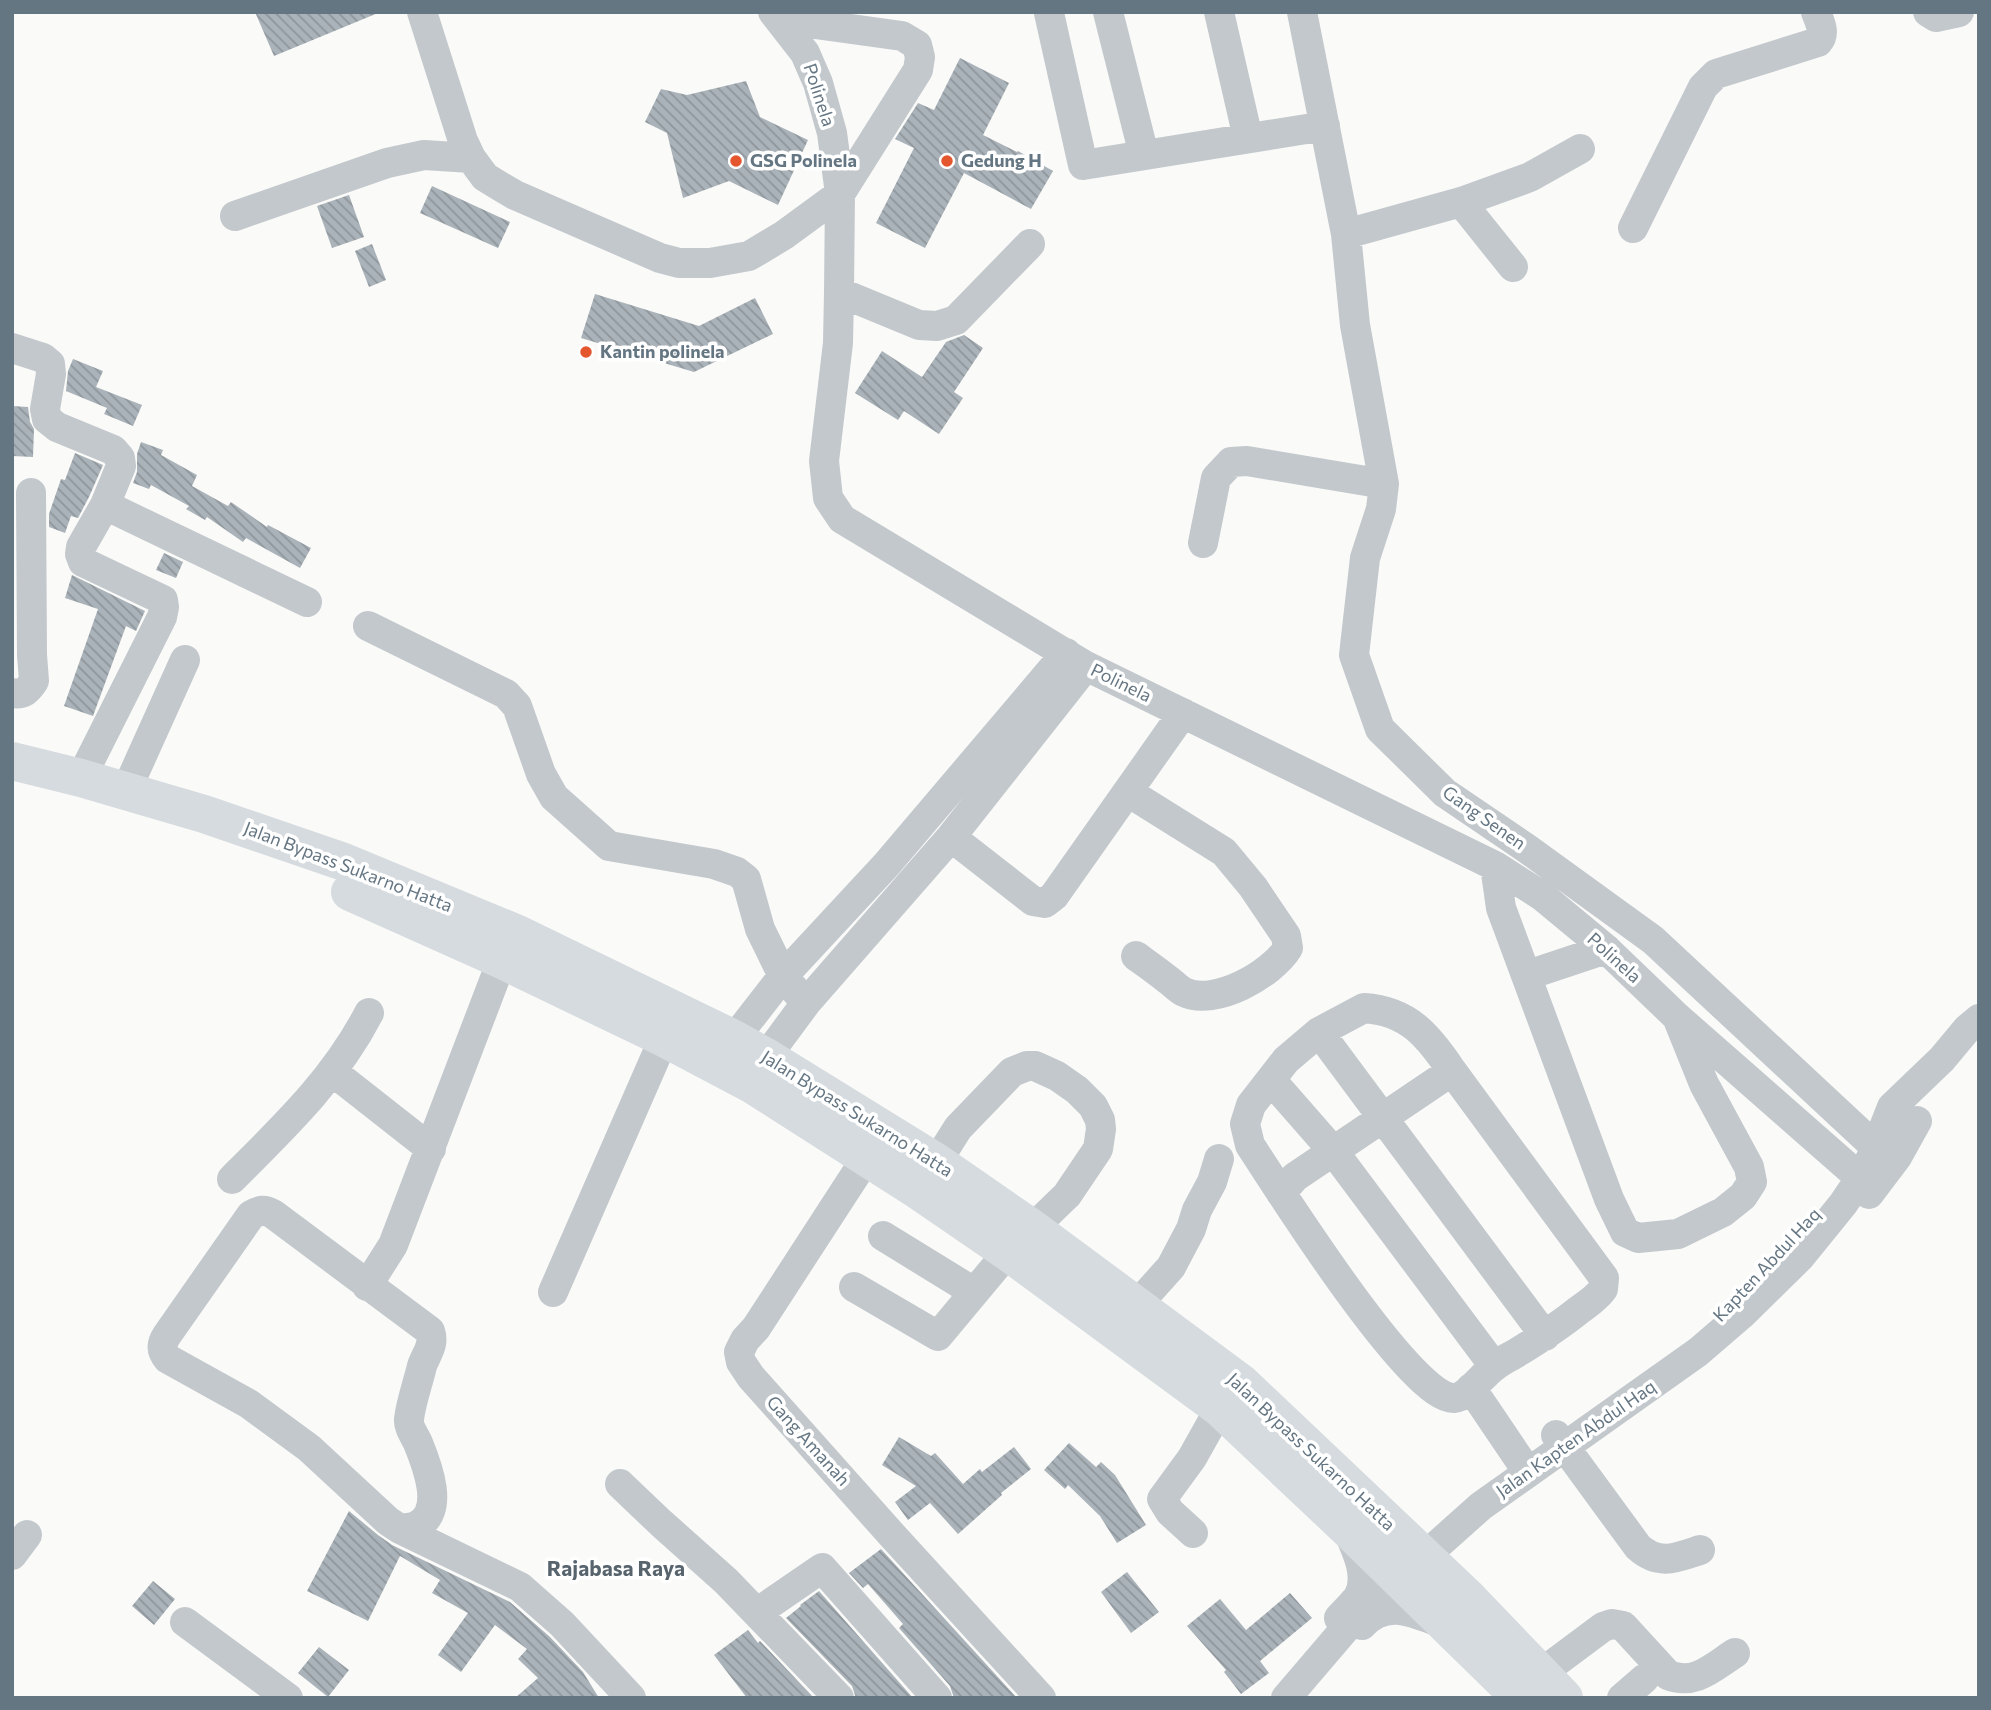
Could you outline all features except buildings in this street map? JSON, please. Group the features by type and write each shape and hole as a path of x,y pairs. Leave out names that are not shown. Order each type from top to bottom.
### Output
{"highway":[{"name":"Jalan Bypass Sukarno Hatta","path":"12,761 204,814 344,862 518,934 750,1048 927,1177 1021,1240 1136,1306 1241,1383 1357,1516"},
{"name":"Jalan Bypass Sukarno Hatta","path":"12,787 188,836 334,885 502,960 664,1038 753,1085 867,1157 927,1177"},
{"name":"Jalan Bypass Sukarno Hatta","path":"1021,1240 1220,1408 1357,1516 1457,1611 1533,1693"}],"street":[{"path":"422,12 463,141 485,177 514,195 660,258 679,263 749,256 784,235 840,194 918,70 920,51 912,41 902,36 775,14"},
{"path":"1050,12 1083,165 1325,126"},
{"path":"1108,12 1144,155"},
{"path":"1219,12 1248,138"},
{"name":"Gang Senen","path":"1303,12 1346,234 1355,325 1384,484 1381,509 1364,558 1354,655 1380,729 1445,793 1653,940 1869,1141"},
{"path":"1633,228 1703,87 1716,74 1818,42 1823,31 1816,12"},
{"path":"1928,12 1936,17 1959,12"},
{"name":"Polinela","path":"775,14 805,53 818,83 832,133 840,194 838,343 824,461 828,498 842,519 1076,659 1495,866 1542,896 1605,949 1678,1018 1856,1176"},
{"path":"1346,234 1461,202 1530,177 1580,149"},
{"path":"235,216 387,163 424,155 471,158"},
{"path":"1461,202 1513,267"},
{"path":"839,292 919,325 937,326 956,320 1030,244"},
{"path":"12,348 43,358 50,364 45,409 47,419 57,427 113,450 120,458 121,466 105,505 81,547 83,562 163,600 162,617 81,778"},
{"path":"1203,543 1216,478 1231,462 1247,461 1384,484"},
{"path":"12,693 27,692 34,681 31,493"},
{"path":"105,505 307,602"},
{"path":"368,626 506,694 517,706 541,774 554,797 609,846 714,864 746,878 760,929 783,976 806,1003"},
{"path":"750,1048 806,1003 951,837 1076,659"},
{"path":"750,1048 783,976 1076,659"},
{"path":"126,791 185,660"},
{"path":"951,837 1033,901 1045,903 1054,896 1183,713"},
{"path":"1128,792 1224,852 1253,887 1286,936 1288,948 1272,967 1252,980 1220,993 1201,997 1184,992 1136,956"},
{"path":"887,864 910,885"},
{"path":"1495,866 1501,908 1609,1199 1625,1232 1639,1238 1678,1234 1723,1212 1743,1196 1752,1182 1749,1167 1704,1084 1678,1018"},
{"path":"1528,975 1605,949"},
{"path":"367,1286 393,1245 502,960"},
{"path":"1364,1008 1382,1009 1418,1028 1434,1045 1451,1071 1604,1278 1603,1289 1599,1294 1545,1336 1494,1366 1458,1398 1439,1394 1404,1362 1362,1310 1250,1145 1245,1124 1251,1105 1286,1060 1319,1032 1364,1008"},
{"path":"232,1179 334,1072 369,1013"},
{"path":"1319,1032 1545,1336"},
{"name":"Jalan Kapten Abdul Haq","path":"1286,1698 1351,1622 1480,1506 1698,1352 1741,1315 1800,1257 1856,1176 1904,1114 1935,1085 1942,1059 1975,1032"},
{"path":"553,1292 664,1038"},
{"path":"854,1287 938,1336 1021,1240 1067,1195 1098,1149 1100,1119 1093,1106 1077,1090 1057,1076 1035,1066 1027,1066 1012,1072 958,1128 927,1177"},
{"path":"1704,1084 1735,1068"},
{"path":"1281,1193 1295,1177 1451,1071"},
{"path":"334,1072 431,1149"},
{"path":"1271,1080 1334,1152 1494,1366"},
{"name":"Kapten Abdul Haq","path":"1357,1516 1405,1521 1422,1527 1462,1525 1564,1447 1698,1337 1786,1251 1835,1191 1856,1176 1869,1141 1904,1114"},
{"name":"Kapten Abdul Haq","path":"1457,1611 1456,1558 1462,1525 1521,1462 1564,1447 1699,1370 1768,1313 1827,1250 1897,1157 1904,1114"},
{"name":"Gang Amanah","path":"867,1157 756,1328 745,1340 739,1352 741,1362 751,1377 882,1525 1041,1698"},
{"path":"1136,1306 1171,1267 1191,1230 1219,1159"},
{"path":"400,1529 416,1526 428,1518 433,1505 433,1492 419,1446 408,1422 424,1363 431,1349 433,1338 430,1331 273,1214 257,1211 251,1215 163,1340 162,1351 167,1359 249,1404 309,1448 376,1512 400,1529 520,1587 562,1623 631,1698"},
{"path":"883,1236 974,1292"},
{"path":"1746,1292 1746,1304 1754,1311 1768,1313"},
{"path":"1471,1388 1521,1462"},
{"path":"1193,1533 1170,1512 1162,1499 1192,1458 1220,1408"},
{"path":"1564,1447 1638,1547 1649,1557 1673,1559 1700,1550"},
{"path":"620,1484 758,1612 839,1698"},
{"path":"1300,1698 1351,1621 1361,1590 1362,1569 1357,1516"},
{"path":"758,1612 822,1568 937,1698"},
{"path":"1270,1698 1351,1621 1386,1609 1410,1612 1457,1611"},
{"path":"185,1622 288,1698"},
{"path":"1533,1693 1603,1627 1612,1624 1623,1626 1668,1675 1678,1679 1694,1679 1735,1653"}],"place":[{"name":"GSG Polinela","path":"736,161"},
{"name":"Gedung H","path":"947,161"},
{"name":"Kantin polinela","path":"586,352"}],"district":[{"name":"Rajabasa Raya","path":"616,1569"}]}
